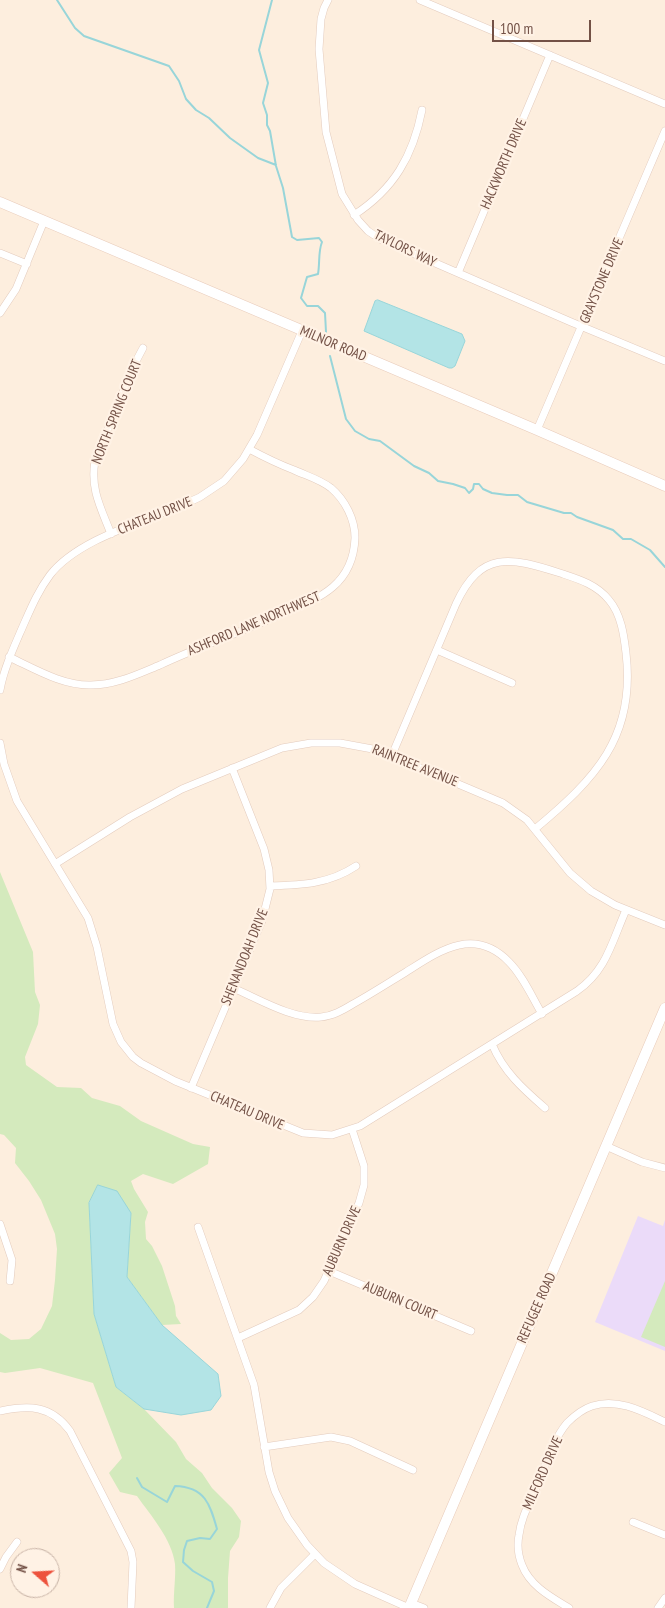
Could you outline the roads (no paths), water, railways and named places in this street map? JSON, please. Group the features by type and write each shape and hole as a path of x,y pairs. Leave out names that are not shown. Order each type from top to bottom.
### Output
{"main road":[{"name":"MILNOR ROAD","path":"0,202 665,486"},
{"name":"REFUGEE ROAD","path":"409,1606 665,1008"}],"street":[{"name":"TAYLORS WAY","path":"328,0 321,19 319,49 326,132 342,194 354,215 368,231 380,240 665,361"},
{"path":"420,0 665,104"},
{"name":"HACKWORTH DRIVE","path":"458,274 550,55"},
{"path":"354,215 382,194 396,176 412,148 422,110"},
{"name":"GRAYSTONE DRIVE","path":"537,430 665,131"},
{"path":"0,314 11,297 27,264 44,221"},
{"path":"0,253 27,264"},
{"name":"CHATEAU DRIVE","path":"0,690 10,657 37,595 60,564 76,552 111,534 190,502 215,488 232,474 249,449 302,331"},
{"name":"NORTH SPRING COURT","path":"111,534 94,489 93,471 98,452 134,365 143,348"},
{"name":"ASHFORD LANE NORTHWEST","path":"10,657 63,681 81,685 108,684 136,675 234,634 314,600 331,590 344,576 354,548 355,536 352,520 344,502 330,488 314,477 249,449"},
{"path":"392,755 456,604 465,587 477,572 494,563 504,561 523,562 594,586 604,594 615,608 619,618 625,646 628,675 626,704 618,732 610,749 594,773 535,829"},
{"path":"437,650 512,683"},
{"name":"CHATEAU DRIVE","path":"0,743 4,764 17,801 79,901 91,928 113,1024 120,1042 126,1050 141,1063 192,1088 303,1133 322,1136 332,1135 369,1121 585,986 599,972 610,951 626,910"},
{"name":"RAINTREE AVENUE","path":"55,864 164,798 232,768 282,748 310,743 340,743 359,745 392,755 503,803 520,814 535,829 577,880 599,896 626,910 665,925"},
{"name":"SHENANDOAH DRIVE","path":"192,1088 262,921 269,898 269,870 264,849 232,768"},
{"path":"270,886 323,882 340,876 356,866"},
{"path":"234,988 295,1014 322,1017 340,1012 438,952 457,945 467,944 486,947 503,956 516,971 542,1014"},
{"path":"492,1044 510,1075 545,1108"},
{"name":"AUBURN DRIVE","path":"238,1338 299,1310 319,1290 330,1271 359,1203 364,1185 364,1166 352,1129"},
{"path":"606,1146 642,1162 665,1168"},
{"path":"0,1226 12,1260 10,1280"},
{"path":"198,1227 254,1385 269,1472 281,1504 295,1530 324,1563 354,1584 409,1606 424,1608"},
{"name":"AUBURN COURT","path":"330,1271 471,1331"},
{"name":"MILFORD DRIVE","path":"569,1608 548,1595 533,1582 522,1566 518,1547 518,1537 523,1518 557,1438 568,1422 575,1416 592,1406 602,1404 621,1404 632,1407 665,1422"},
{"path":"0,1410 20,1407 49,1411 58,1416 70,1431 131,1551 133,1562 131,1608"},
{"path":"264,1446 331,1437 341,1438 413,1470"},
{"path":"633,1522 665,1535"},
{"path":"0,1569 17,1542"},
{"path":"270,1608 281,1588 316,1554"},
{"path":"658,1608 665,1598"}],"water":[{"path":"378,300 462,334 465,341 455,366 449,368 364,331 375,301"},
{"path":"98,1185 117,1191 131,1213 127,1277 162,1325 218,1374 221,1396 211,1410 181,1415 144,1409 116,1387 94,1314 89,1203"}],"waterway":[{"path":"57,0 75,28 84,36 169,66 179,81 186,99 196,110 209,118 230,138 258,158 276,165"},
{"path":"272,0 259,50 268,83 263,103 276,166 283,188 292,237 297,240 319,238 322,242 318,274 307,277 301,298 307,306 318,306 325,313 326,332"},
{"path":"330,356 346,419 355,431 369,439 380,441 438,481 465,488 469,493 473,489 474,484 479,484 483,489 492,493 518,495 527,502 564,513 571,513 613,530 623,539 631,539 650,550 665,567"},
{"path":"137,1478 142,1487 167,1502 175,1486 185,1487 200,1493 209,1505 217,1529 210,1539 200,1538 187,1541 183,1562 193,1571 212,1582 214,1591 207,1608"}]}
